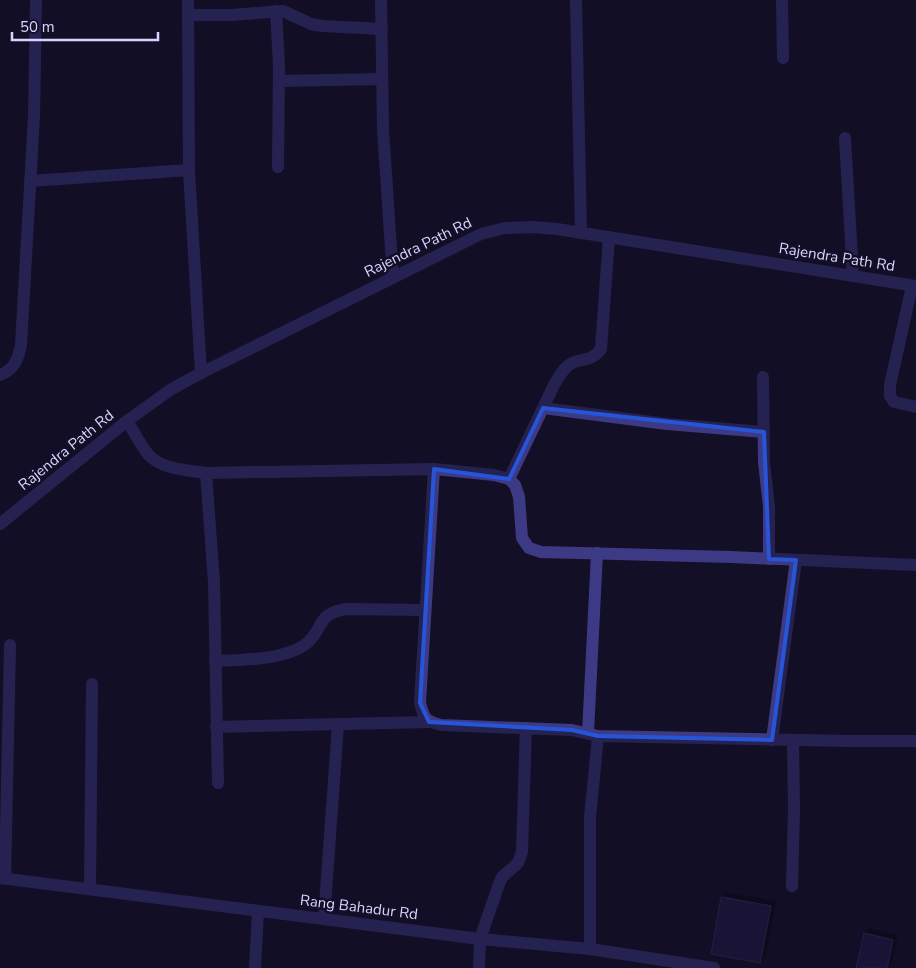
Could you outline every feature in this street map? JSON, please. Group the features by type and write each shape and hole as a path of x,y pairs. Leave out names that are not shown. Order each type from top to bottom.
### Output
{"street":[{"path":"0,374 12,368 18,359 21,345 34,116 36,0"},
{"path":"188,0 189,170 201,373"},
{"path":"381,0 383,130 393,278"},
{"path":"576,0 581,233"},
{"path":"782,0 783,58"},
{"path":"276,11 279,81 278,167"},
{"path":"189,15 232,15 283,11 311,24 382,29"},
{"path":"279,81 382,79"},
{"path":"845,138 853,276"},
{"path":"30,181 189,170"},
{"name":"Rajendra Path Rd","path":"0,524 127,421 170,390 481,234 505,228 533,227 609,237 914,286"},
{"path":"508,480 554,385 563,371 570,364 596,357 601,349 609,237"},
{"path":"914,286 890,385 890,396 894,402 904,406 916,407"},
{"path":"763,377 764,462 769,507 769,559"},
{"path":"543,408 667,424 764,432"},
{"path":"127,421 149,456 161,464 177,469 206,473 434,469 494,475 508,480 515,485 519,497 522,538 530,548 542,552 916,565"},
{"path":"429,722 423,715 420,703 434,469"},
{"path":"206,473 214,582 218,783"},
{"path":"590,949 590,817 597,553"},
{"path":"772,740 796,560"},
{"path":"215,661 257,659 294,650 307,643 319,624 337,610 425,610"},
{"path":"2,879 10,645"},
{"path":"90,890 92,684"},
{"path":"216,727 429,722 441,725 572,730 593,734 772,740 916,741"},
{"path":"324,919 338,725"},
{"path":"479,968 480,939 502,877 518,863 522,852 526,728"},
{"path":"792,740 794,810 792,886"},
{"name":"Rang Bahadur Rd","path":"2,879 480,939 590,949 714,968"},
{"path":"255,968 258,911"}],"highlighted area":[{"path":"543,408 764,432 769,559 796,560 772,740 598,736 572,730 429,722 420,703 434,469 509,479"}],"building":[{"path":"721,897 771,906 760,963 711,954"},
{"path":"864,933 893,940 887,968 856,968"}]}
